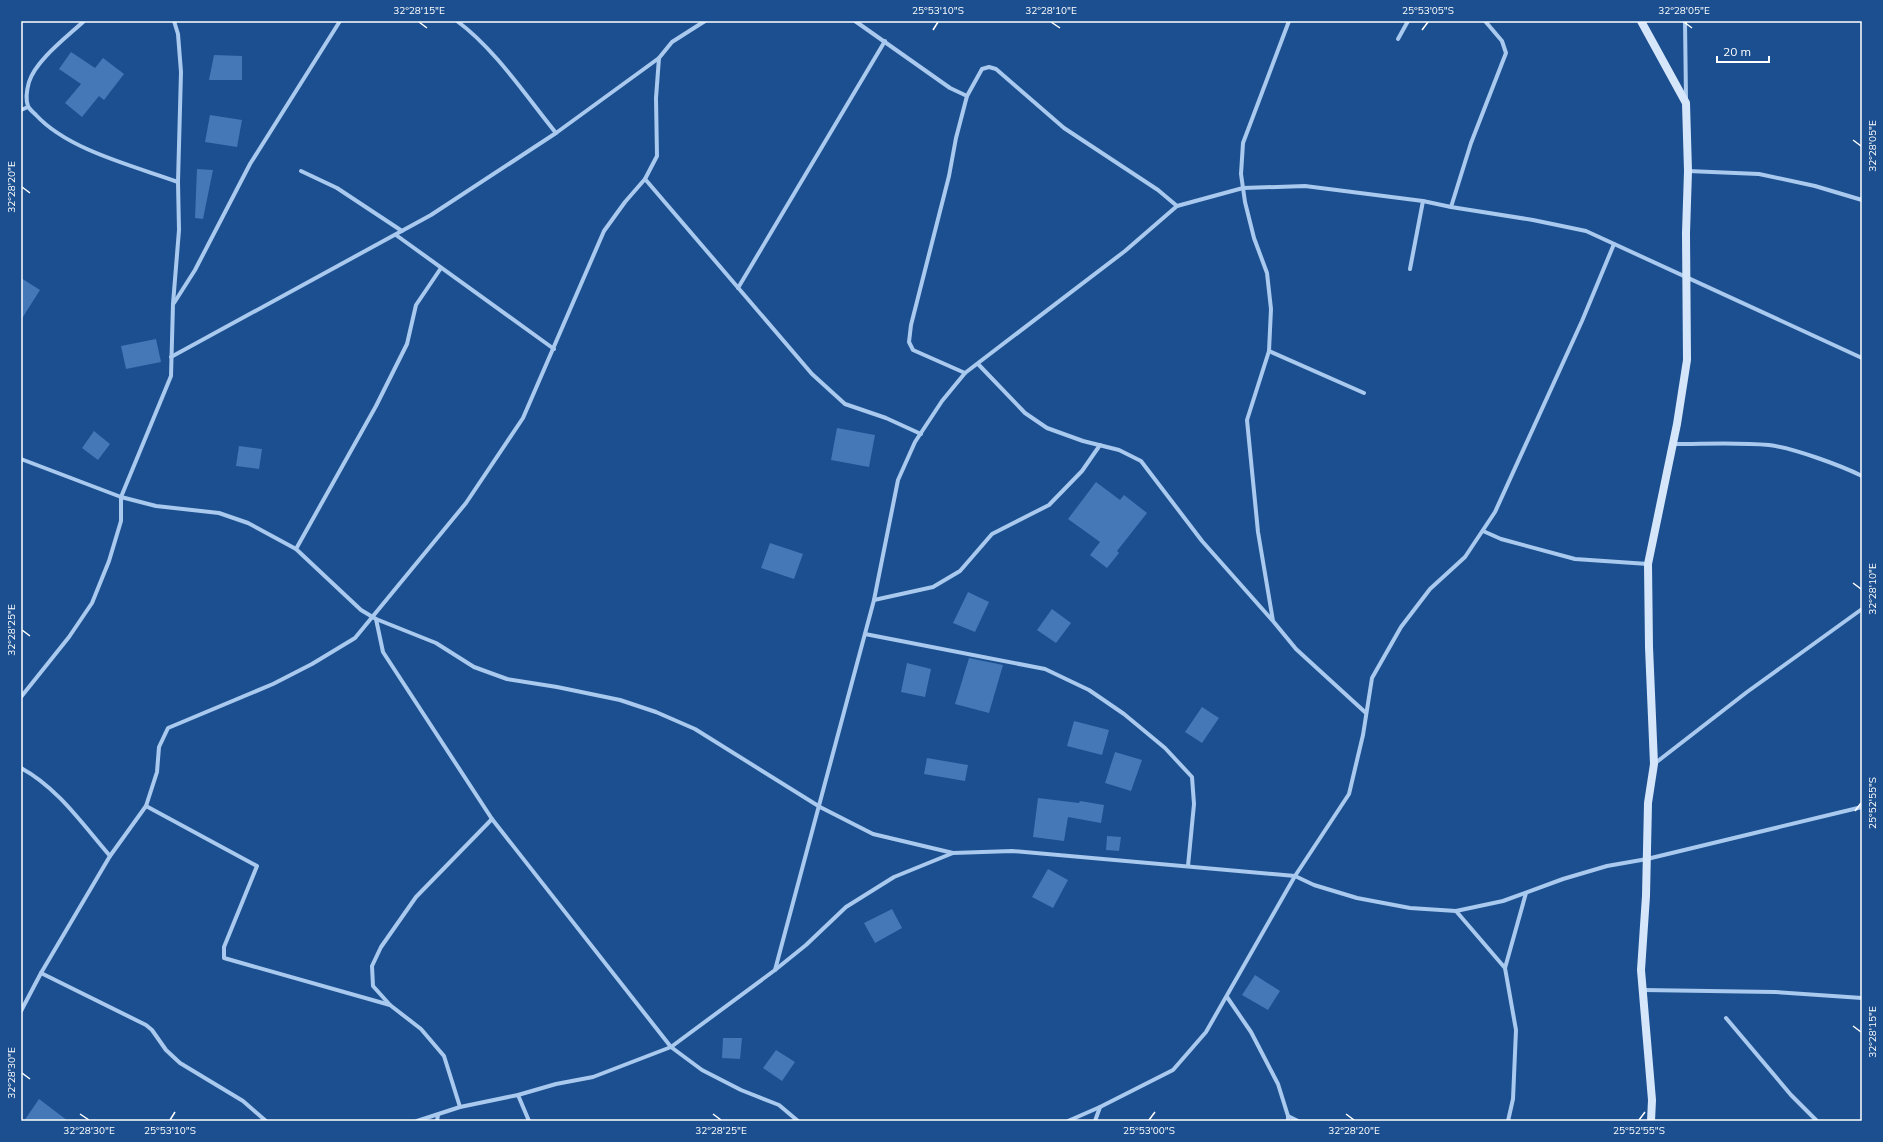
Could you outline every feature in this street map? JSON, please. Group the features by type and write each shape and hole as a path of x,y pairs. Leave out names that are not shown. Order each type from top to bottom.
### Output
{"street":[{"path":"84,21 39,65 30,80 26,97 28,107 39,119 80,146 178,182"},
{"path":"21,697 69,637 92,603 109,561 121,522 121,497 171,376 173,304 179,230 178,182 181,72 178,34 174,21"},
{"path":"173,304 195,270 254,158 340,21"},
{"path":"457,21 482,43 498,61 556,133"},
{"path":"171,357 431,216 556,133 659,58 672,42 705,21"},
{"path":"855,21 950,88 967,96"},
{"path":"1273,621 1258,532 1247,420 1269,351 1271,309 1267,273 1254,238 1241,174 1243,143 1289,21"},
{"path":"1398,39 1408,21"},
{"path":"1451,207 1471,143 1506,53 1502,41 1485,21"},
{"path":"1641,21 1686,103"},
{"path":"1651,1121 1652,1100 1641,970 1647,858 1648,803 1654,764 1649,647 1648,564 1673,444 1687,360 1686,276 1688,171 1685,21"},
{"path":"738,288 885,42"},
{"path":"21,1011 41,973 110,856 146,806 157,772 159,746 168,728 273,684 312,664 355,638 374,618 471,497 523,418 604,231 625,202 645,179 657,156 656,98 659,58"},
{"path":"965,374 913,350 909,342 911,325 949,176 956,138 967,96 982,69 989,67 996,69 1064,128 1158,190 1177,206"},
{"path":"21,110 28,107"},
{"path":"301,171 337,188 402,231"},
{"path":"1688,171 1758,174 1815,186 1862,200"},
{"path":"645,179 812,374 844,404 886,418 921,434"},
{"path":"775,970 820,807 874,600 898,480 921,434 942,402 965,374 1125,251 1177,206 1243,188 1305,186 1423,201 1533,220 1578,230 1614,244 1862,358"},
{"path":"1410,269 1423,201"},
{"path":"396,235 554,348"},
{"path":"1068,1121 1100,1107 1173,1070 1206,1032 1295,876 1349,794 1372,678 1401,627 1430,589 1465,557 1495,512 1582,321 1614,244"},
{"path":"296,549 376,406 407,344 416,305 441,268"},
{"path":"1269,351 1364,393"},
{"path":"978,364 1025,413 1047,428 1119,450 1142,461 1202,541 1296,649 1366,713"},
{"path":"1673,444 1726,443 1770,445 1810,456 1862,476"},
{"path":"874,600 933,587 960,571 992,534 1049,505 1082,471 1100,445"},
{"path":"21,459 121,497 156,506 219,514 248,523 296,549 361,610 374,618 436,644 474,667 507,679 557,687 620,700 656,712 695,728 820,807 873,834 953,853 1012,851 1295,876 1314,885 1357,898 1410,908 1456,911 1503,901 1608,866 1862,807"},
{"path":"1483,530 1501,539 1575,559 1648,564"},
{"path":"1654,764 1747,692 1862,609"},
{"path":"374,618 383,652 492,819 671,1047 702,1070 741,1090 779,1106 798,1121"},
{"path":"865,634 1045,669 1089,690 1124,714 1165,748 1192,777 1194,804 1188,866"},
{"path":"21,768 36,776 75,813 110,856"},
{"path":"146,806 257,866 224,947 224,958 390,1005"},
{"path":"460,1107 444,1056 420,1029 390,1005 374,986 372,966 382,947 416,897 492,819"},
{"path":"417,1121 460,1107 592,1077 671,1047 775,970 806,945 846,907 894,877 953,853"},
{"path":"1508,1121 1513,1099 1516,1030 1505,968 1526,893"},
{"path":"1456,911 1505,968"},
{"path":"41,973 146,1024 166,1050 180,1063 243,1101 266,1121"},
{"path":"1643,990 1775,992 1862,998"},
{"path":"1227,997 1251,1032 1278,1084 1288,1119 1298,1121"},
{"path":"1726,1018 1791,1095 1817,1121"},
{"path":"518,1095 529,1121"},
{"path":"1095,1121 1100,1107"},
{"path":"437,1121 438,1114"}],"building":[{"path":"71,52 95,68 103,58 124,74 104,100 99,96 82,117 65,103 81,84 59,69"},
{"path":"214,55 242,56 242,80 209,80"},
{"path":"210,115 242,120 237,147 205,142"},
{"path":"197,169 213,170 203,219 195,218"},
{"path":"21,278 40,290 21,320"},
{"path":"156,339 161,362 126,369 121,346"},
{"path":"837,428 875,435 869,467 831,460"},
{"path":"94,431 110,444 98,460 82,448"},
{"path":"239,446 262,449 259,469 236,466"},
{"path":"1096,482 1120,500 1124,495 1147,513 1117,551 1119,553 1107,568 1090,555 1100,542 1068,519"},
{"path":"770,543 803,554 794,579 761,568"},
{"path":"968,592 989,602 975,632 953,623"},
{"path":"1052,609 1071,623 1056,643 1037,630"},
{"path":"969,658 1003,665 989,713 955,704"},
{"path":"907,663 931,669 925,697 901,692"},
{"path":"1202,707 1219,718 1202,743 1185,732"},
{"path":"1074,721 1109,730 1102,755 1067,746"},
{"path":"1115,752 1142,760 1131,791 1105,783"},
{"path":"927,758 968,765 965,781 924,774"},
{"path":"1038,798 1079,803 1080,801 1104,805 1101,823 1068,817 1064,841 1033,837"},
{"path":"1107,836 1121,837 1119,851 1106,850"},
{"path":"1048,869 1068,880 1053,908 1032,897"},
{"path":"892,909 902,928 875,943 864,923"},
{"path":"1255,975 1280,991 1268,1010 1242,995"},
{"path":"723,1038 742,1038 740,1059 722,1058"},
{"path":"776,1050 795,1062 782,1081 763,1068"},
{"path":"39,1099 68,1121 24,1121"}]}
